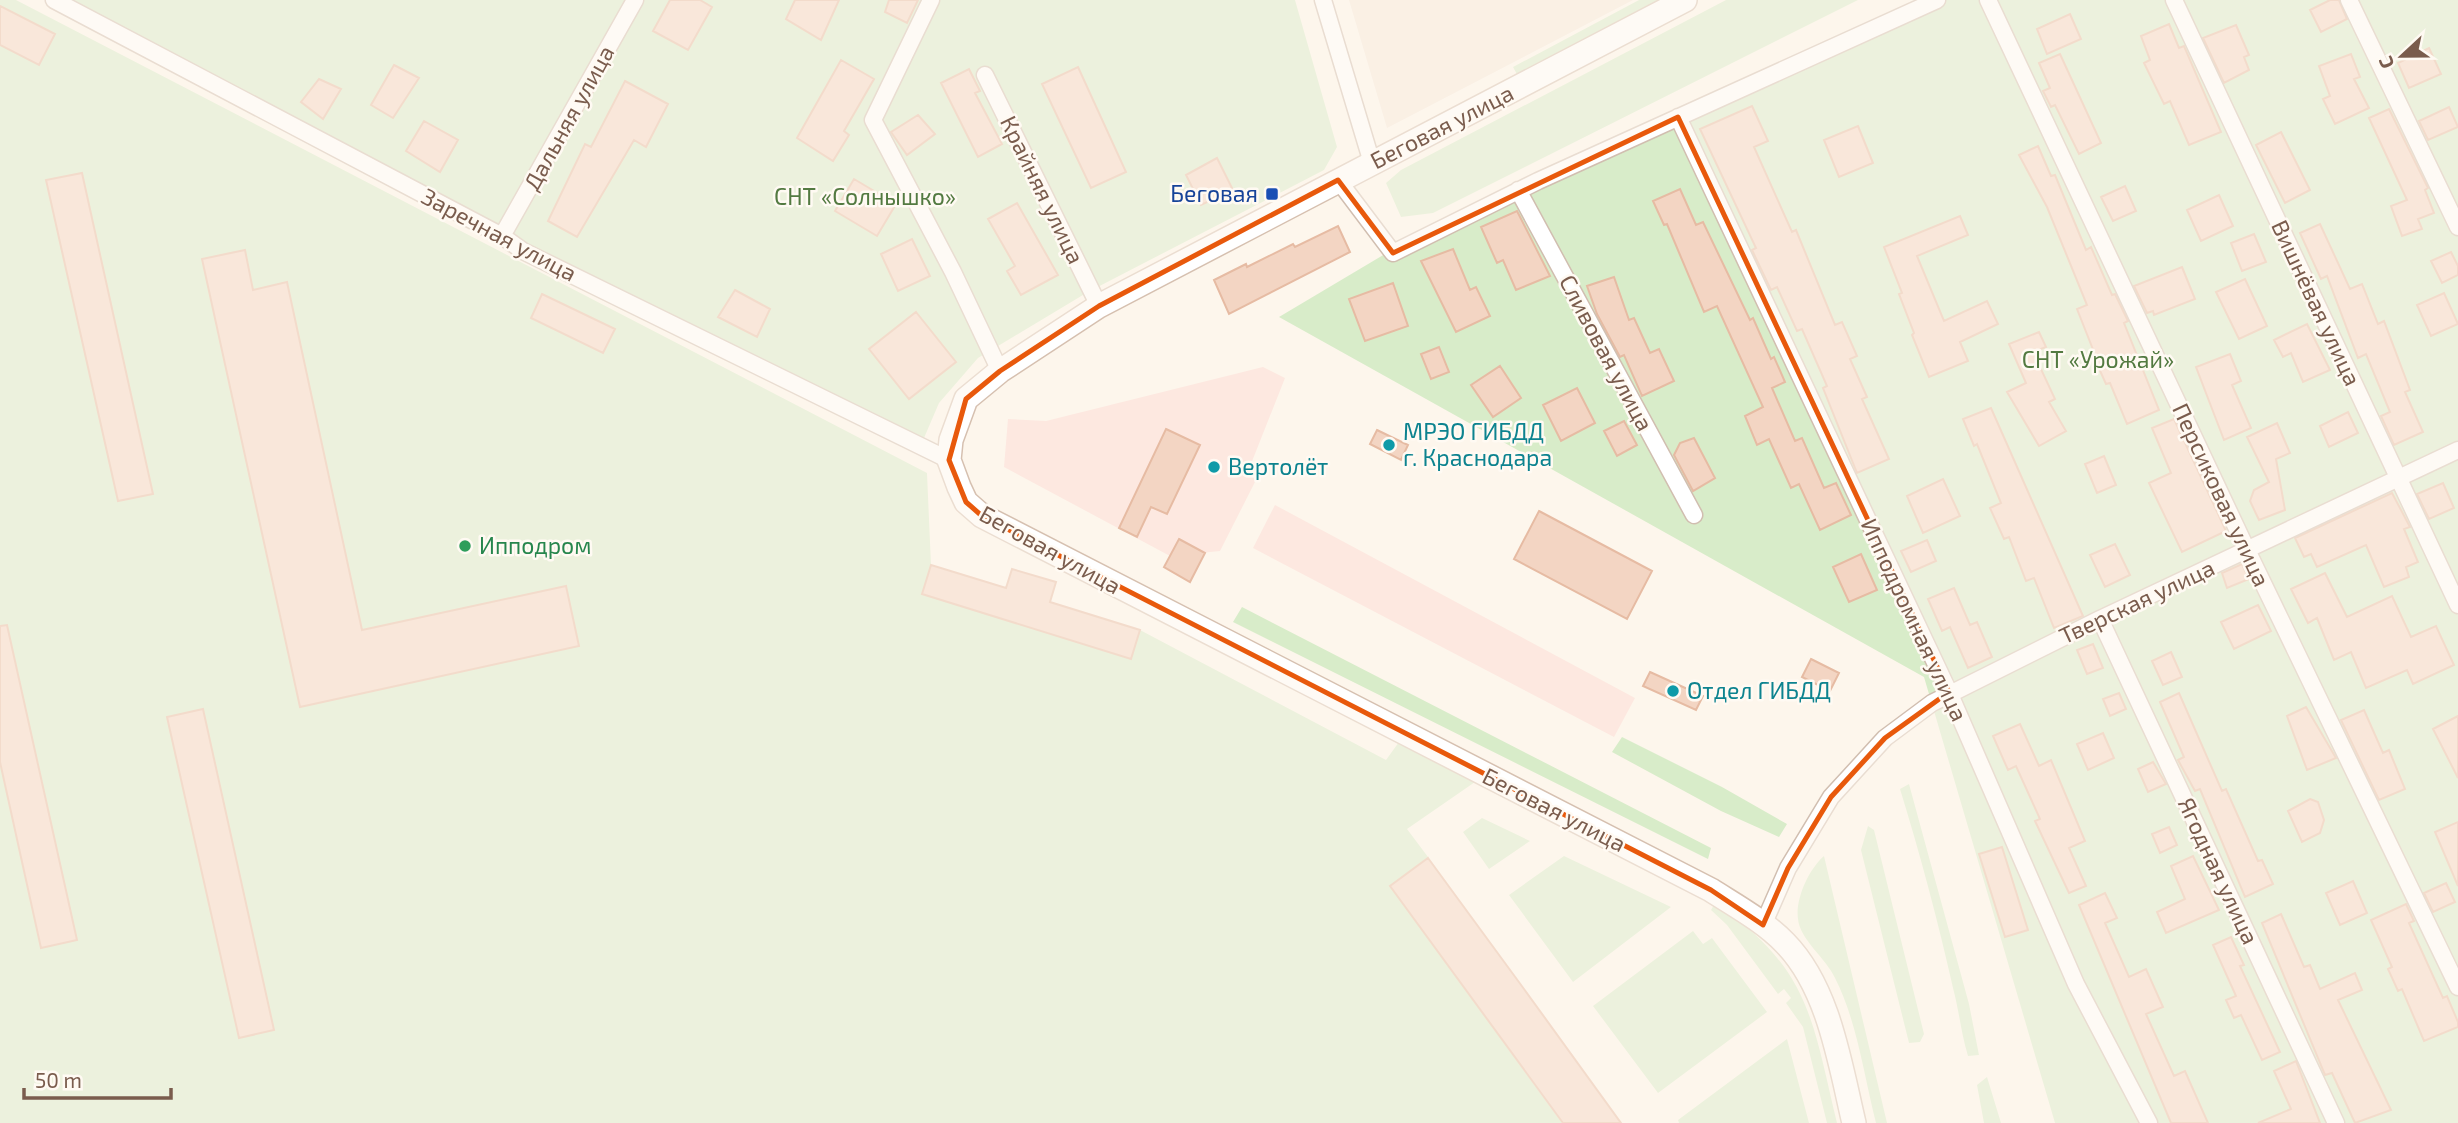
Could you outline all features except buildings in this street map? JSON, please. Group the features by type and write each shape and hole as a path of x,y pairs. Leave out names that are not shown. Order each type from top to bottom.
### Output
{"street":[{"name":"Заречная улица","path":"54,0 502,236 523,251 948,460"},
{"name":"Дальняя улица","path":"502,236 635,0"},
{"path":"931,0 873,120 953,272 999,370"},
{"path":"1323,0 1372,163"},
{"name":"Беговая улица","path":"1685,0 1099,306 999,370 966,399 955,425 948,460 966,502 982,516 1711,890 1763,925 1786,943 1806,970 1832,1035 1854,1123"},
{"path":"1338,180 1393,253 1518,190 1937,0"},
{"name":"Персиковая улица","path":"1988,0 2247,550 2458,988"},
{"name":"Вишнёвая улица","path":"2174,0 2458,605"},
{"path":"2349,0 2458,227"},
{"name":"Крайняя улица","path":"985,75 1099,306"},
{"name":"Ипподромная улица","path":"1678,117 1949,692 2076,985 2148,1123"},
{"name":"Сливовая улица","path":"1518,190 1694,515"},
{"name":"Тверская улица","path":"1763,925 1788,868 1831,797 1885,738 1932,703 1949,692 2100,619 2458,450"},
{"name":"Ягодная улица","path":"2100,619 2336,1123"}],"highlighted area":[{"path":"1678,117 1949,692 1885,738 1831,797 1788,868 1763,925 1711,890 982,516 966,502 949,460 966,399 1000,371 1099,306 1338,180 1393,253"}],"shaded area":[{"path":"1349,0 1633,0 1387,128"},
{"path":"1263,367 1285,378 1247,474 1256,480 1220,551 1170,556 1004,467 1008,419 1046,421"},
{"path":"1275,505 1635,698 1614,737 1253,548"}],"green space":[{"name":"Ипподром","path":"0,0 16,0 927,473 931,565 923,594 1130,659 1140,630 1386,760 1399,742 1475,782 1407,829 1428,857 1390,886 1562,1123 0,1123"},
{"name":"СНТ «Солнышко»","path":"52,0 1295,0 1337,147 1324,170 1088,292 978,358 939,403 921,445 531,251"},
{"path":"1639,0 1664,0 1519,78 1513,67"},
{"path":"1726,0 1858,0 1433,213 1401,217 1386,183 1401,170"},
{"name":"СНТ «Урожай»","path":"1917,0 2458,0 2458,1123 2055,1123 1924,677 1279,317 1390,251"},
{"path":"1242,607 1711,848 1708,859 1233,622"},
{"path":"1622,737 1722,787 1787,824 1779,837 1721,811 1612,752"},
{"path":"1909,784 1969,1004 1979,1055 1968,1056 1935,913 1900,789"},
{"path":"1482,818 1530,841 1489,869 1463,832"},
{"path":"1868,826 1874,830 1924,1034 1920,1042 1909,1043 1861,850"},
{"path":"1564,856 1671,907 1573,982 1509,895"},
{"path":"1824,856 1887,1123 1876,1123 1843,995 1831,971 1803,934 1798,919 1804,885"},
{"path":"1715,903 1771,950 1789,974 1812,1025 1837,1123 1827,1123 1803,1027 1786,1003 1791,998 1784,989 1778,994 1727,925 1711,910"},
{"path":"1693,931 1703,944 1712,938 1767,1012 1658,1093 1593,1006"},
{"path":"1787,1039 1809,1123 1679,1123 1678,1120"},
{"path":"1987,1077 2001,1123 1984,1123 1977,1085"}],"place":[{"name":"Беговая","path":"1272,194"},
{"name":"МРЭО ГИБДД г. Краснодара","path":"1389,445"},
{"name":"Вертолёт","path":"1214,467"},
{"name":"Ипподром","path":"465,546"},
{"name":"Отдел ГИБДД","path":"1673,691"}]}
